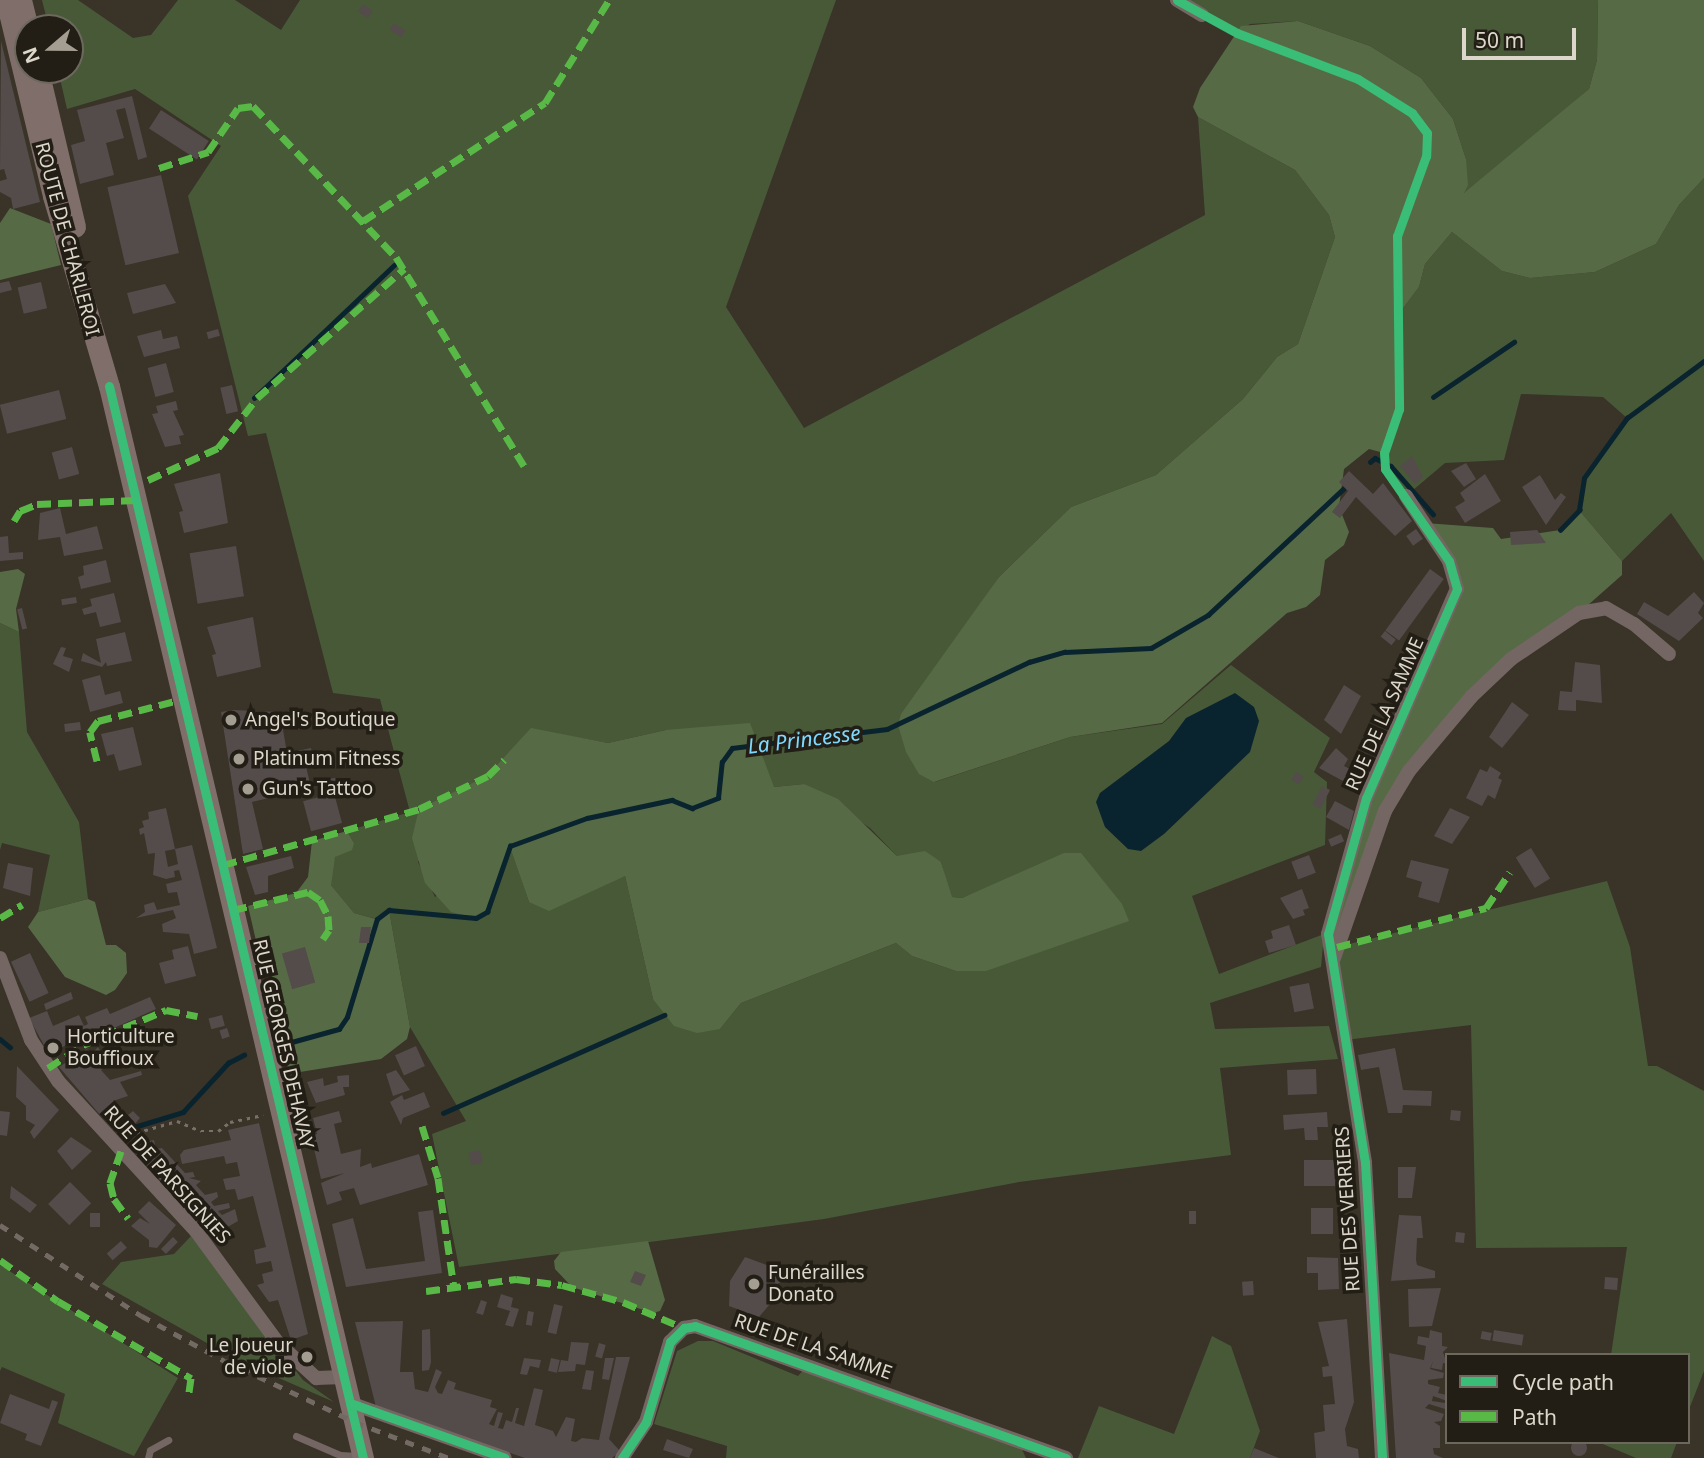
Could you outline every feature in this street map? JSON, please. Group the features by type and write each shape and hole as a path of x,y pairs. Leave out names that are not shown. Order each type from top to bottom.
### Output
{"main road":[{"name":"ROUTE DE CHARLEROI","path":"6,0 53,196 109,386 131,477"},
{"path":"41,84 109,386"},
{"name":"RUE GEORGES DEHAVAY","path":"131,477 363,1457"}],"street":[{"path":"1177,0 1202,15"},
{"name":"RUE DE LA SAMME","path":"1333,959 1328,934 1351,843 1457,589 1449,561 1406,496"},
{"name":"RUE DES VERRIERS","path":"1382,1458 1365,1162 1333,959 1385,811 1409,771 1471,697 1511,659 1579,613 1605,608 1634,624 1669,654"},
{"name":"RUE DE PARSIGNIES","path":"0,958 44,1062 111,1140 196,1231 278,1343 316,1378 344,1377"},
{"name":"RUE DE LA SAMME","path":"622,1458 646,1422 670,1342 684,1328 695,1326 1066,1458"},
{"path":"350,1402 505,1458"}],"lane":[{"path":"296,1436 340,1455 363,1457"},
{"path":"148,1458 150,1450 168,1440"}],"path":[{"path":"111,1140 177,1121 201,1131 218,1131 230,1122 281,1111"}],"green space":[{"path":"42,0 78,0 133,38 151,35 178,0 235,0 281,30 300,0 836,0 726,307 804,428 1205,215 1198,117 1295,170 1329,215 1335,237 1298,344 1277,357 1243,399 1156,475 1071,507 999,577 898,725 935,782 1070,737 1162,724 1231,665 1330,738 1314,772 1327,782 1325,845 1192,896 1219,974 1324,934 1321,967 1210,1003 1215,1029 1329,1026 1338,1059 1220,1068 1231,1155 1019,1182 824,1219 459,1267 432,1134 466,1121 410,1027 389,910 377,919 354,913 331,885 330,873 335,857 354,843 347,831 410,812 380,699 333,693 266,433 248,436 188,196 221,146 135,89 67,109 61,84 84,84 84,14 46,14","holes":["531,729 608,743 666,730 774,787 804,784 870,828 897,856 941,862 951,897 962,898 1010,878 986,971 956,971 912,956 896,943 741,1003 720,1029 653,999 625,876 529,902 510,846 435,897 418,862 466,788 488,776"]},
{"path":"1177,0 1598,0 1597,60 1589,89 1474,189 1463,193 1466,159 1453,119 1421,78 1370,46 1298,21 1250,24 1237,33"},
{"path":"1598,0 1704,0 1704,178 1679,205 1656,244 1595,272 1530,278 1502,271 1452,232 1425,264 1419,287 1395,319 1400,371 1393,433 1384,453 1369,449 1344,469 1339,507 1349,532 1344,545 1325,560 1320,595 1306,607 1287,613 1162,723 1070,737 934,782 919,774 906,752 898,725 901,714 999,577 1071,507 1156,475 1243,399 1277,357 1298,344 1335,237 1329,215 1295,170 1198,117 1193,107 1200,88 1241,26 1298,21 1370,46 1421,78 1453,119 1466,159 1468,185 1464,193 1589,89 1597,60"},
{"path":"1704,178 1704,561 1671,513 1622,561 1579,510 1584,478 1627,418 1603,397 1521,394 1504,460 1445,463 1406,496 1385,469 1384,453 1399,409 1395,319 1419,287 1425,264 1452,232 1502,271 1530,278 1595,272 1656,244 1679,205"},
{"path":"10,208 51,224 61,265 0,280 0,223"},
{"path":"1579,510 1622,561 1622,575 1579,613 1511,659 1409,771 1342,935 1328,934 1351,843 1457,589 1425,523 1493,528 1501,539 1560,530"},
{"path":"18,569 25,574 16,609 19,632 0,623 0,572"},
{"path":"0,623 19,632 27,732 79,822 88,899 38,912 50,855 2,843 0,850"},
{"path":"750,723 774,787 804,784 838,799 897,856 925,851 941,862 952,897 962,898 1064,853 1081,853 1122,904 1129,921 986,971 956,971 912,956 896,943 741,1003 720,1029 697,1033 674,1026 653,999 625,876 549,911 529,902 510,847 487,912 476,918 451,912 425,883 412,838 419,809 487,776 531,728 608,743 666,730"},
{"path":"347,831 354,843 352,850 335,857 331,885 354,913 376,919 389,910 410,1027 407,1039 381,1059 300,1072 287,1066 274,1008 279,1000 272,976 263,971 248,906 296,893 308,877 312,841"},
{"path":"1607,881 1630,947 1648,1066 1657,1066 1704,1091 1704,1371 1690,1407 1690,1353 1611,1353 1627,1247 1476,1248 1471,1025 1345,1040 1337,947"},
{"path":"88,899 95,902 106,945 116,945 126,953 127,973 115,990 106,995 65,977 28,927 38,912"},
{"path":"191,1236 303,1380 334,1402 237,1360 102,1284 121,1262 174,1254"},
{"path":"648,1241 665,1300 660,1311 653,1313 572,1287 555,1269 554,1261 561,1252"},
{"path":"0,1265 178,1378 134,1456 58,1423 65,1394 2,1367 0,1371"},
{"path":"1212,1336 1231,1346 1260,1431 1250,1458 1078,1458 1099,1406 1174,1434"},
{"path":"698,1341 713,1341 798,1376 809,1364 1017,1439 1026,1458 726,1458 727,1446 654,1424 677,1351"},
{"path":"1603,1444 1676,1444 1671,1458 1636,1458"}],"water":[{"path":"1235,693 1254,707 1259,721 1250,752 1164,834 1141,851 1128,849 1105,827 1096,802 1100,793 1169,741 1186,718"}],"building":[{"path":"363,4 373,11 368,18 358,11"},
{"path":"394,23 406,31 401,37 390,30"},
{"path":"1,41 40,202 13,209 11,198 0,192 0,181 7,179 4,169 0,170"},
{"path":"132,96 147,157 138,160 125,108 116,110 124,138 106,143 114,175 80,184 71,145 85,141 77,110"},
{"path":"161,110 209,141 197,159 149,128"},
{"path":"161,175 179,253 125,265 107,187"},
{"path":"9,281 12,290 0,293 0,283"},
{"path":"41,282 47,308 24,314 18,287"},
{"path":"165,284 176,303 133,314 127,293"},
{"path":"218,329 220,336 208,339 206,332"},
{"path":"161,330 163,339 177,336 180,348 144,357 137,336"},
{"path":"166,363 174,392 155,397 148,368"},
{"path":"232,385 238,411 226,414 220,388"},
{"path":"59,390 66,419 7,434 0,405"},
{"path":"176,401 178,410 173,411 184,435 179,436 181,444 165,447 152,414 158,413 156,406"},
{"path":"72,447 79,474 59,479 52,452"},
{"path":"1412,456 1423,477 1415,484 1400,466"},
{"path":"1466,463 1476,479 1464,487 1451,471"},
{"path":"1349,471 1373,494 1383,483 1412,521 1395,536 1356,497 1340,518 1332,512 1348,491 1339,482"},
{"path":"220,473 228,523 184,533 179,512 183,511 174,484"},
{"path":"1485,474 1501,501 1465,523 1455,507 1465,501 1460,493"},
{"path":"1540,475 1555,500 1561,493 1566,497 1546,525 1522,487"},
{"path":"60,508 66,534 97,526 103,549 64,556 60,537 38,540 40,513"},
{"path":"1416,529 1423,539 1413,546 1406,536"},
{"path":"1537,530 1546,543 1511,545 1510,532"},
{"path":"8,536 9,553 23,552 23,559 0,561 0,537"},
{"path":"236,546 244,596 198,604 190,553"},
{"path":"106,560 111,582 81,589 78,577 84,575 83,566"},
{"path":"1430,569 1444,579 1399,640 1385,630"},
{"path":"1694,592 1704,603 1698,613 1703,618 1679,641 1637,614 1644,602 1668,616"},
{"path":"114,593 121,622 100,627 96,612 84,615 82,609 92,606 90,599"},
{"path":"76,597 77,603 62,605 61,599"},
{"path":"22,608 27,628 22,630 17,609"},
{"path":"253,617 261,667 217,677 212,655 216,654 207,627"},
{"path":"1385,631 1396,640 1391,645 1381,636"},
{"path":"125,632 132,661 107,666 106,662 102,667 81,661 83,653 101,663 96,639"},
{"path":"61,647 66,648 63,656 73,659 69,672 53,664"},
{"path":"1575,662 1600,665 1602,703 1576,700 1576,711 1558,710 1560,691 1572,692"},
{"path":"1407,669 1416,674 1408,687 1400,682"},
{"path":"100,675 105,695 120,691 123,703 90,712 82,680"},
{"path":"1344,685 1361,696 1341,734 1324,720"},
{"path":"1512,702 1529,715 1502,748 1489,737"},
{"path":"221,712 280,712 287,753 311,748 313,761 305,762 311,788 252,802 263,849 243,854"},
{"path":"80,722 81,730 65,732 64,724"},
{"path":"133,727 142,765 119,771 114,754 107,756 101,734"},
{"path":"1336,748 1348,759 1344,766 1350,769 1343,781 1319,768"},
{"path":"1490,766 1501,773 1498,778 1502,780 1495,799 1488,795 1482,806 1466,798 1480,769 1487,772"},
{"path":"1296,772 1304,777 1299,784 1291,780"},
{"path":"335,778 336,787 327,788 326,779"},
{"path":"1322,786 1330,790 1320,809 1312,805"},
{"path":"334,793 342,823 311,831 303,801"},
{"path":"1335,801 1354,811 1349,830 1326,817"},
{"path":"166,808 175,849 192,845 217,948 194,954 189,934 163,932 162,924 176,918 173,910 136,918 145,912 144,905 154,902 157,910 180,905 177,892 168,893 166,884 182,880 179,870 174,871 175,877 166,879 153,875 155,853 148,854 144,833 140,835 139,829 144,827 142,821 149,819 148,812","holes":["175,849 178,864 168,867 165,851"]},
{"path":"1450,808 1470,817 1452,844 1434,836"},
{"path":"1341,834 1344,841 1331,847 1328,839"},
{"path":"1531,848 1550,879 1535,888 1516,858"},
{"path":"1309,855 1316,873 1298,880 1291,862"},
{"path":"291,856 294,868 268,876 268,892 255,895 246,867"},
{"path":"1411,860 1449,869 1439,903 1418,897 1422,882 1406,877"},
{"path":"8,863 33,868 30,896 3,888"},
{"path":"1302,889 1309,908 1303,910 1305,915 1293,919 1280,898"},
{"path":"1289,925 1296,945 1269,953 1265,941 1273,938 1271,931"},
{"path":"361,927 371,927 369,943 359,943"},
{"path":"188,946 196,976 165,984 159,963 174,959 172,950"},
{"path":"305,947 315,983 292,989 282,954"},
{"path":"30,953 49,993 30,1002 11,962"},
{"path":"1309,983 1314,1009 1294,1012 1289,987"},
{"path":"71,992 73,999 46,1010 44,1004"},
{"path":"150,997 156,1009 83,1042 80,1035 50,1056 29,1018 47,1011 53,1026 79,1015 84,1026 88,1024 85,1017 107,1008 110,1014"},
{"path":"222,1015 225,1026 211,1029 208,1019"},
{"path":"227,1028 230,1037 222,1039 219,1030"},
{"path":"416,1046 425,1066 404,1075 395,1055"},
{"path":"90,1047 79,1057 83,1063 98,1047 103,1056 110,1054 113,1063 101,1070 110,1080 141,1071 142,1075 120,1082 128,1096 113,1101 128,1115 133,1111 140,1118 135,1124 113,1130 59,1067"},
{"path":"1395,1048 1403,1090 1432,1091 1431,1106 1403,1105 1402,1113 1388,1113 1379,1067 1361,1070 1358,1055"},
{"path":"17,1066 59,1110 34,1139 30,1132 35,1125 26,1120 26,1106 16,1097"},
{"path":"1316,1069 1317,1094 1288,1095 1287,1070"},
{"path":"396,1070 410,1090 393,1096 386,1074"},
{"path":"349,1075 349,1087 343,1087 345,1095 316,1103 307,1082 323,1078 324,1086 338,1082 337,1076"},
{"path":"424,1092 430,1107 403,1118 401,1125 390,1102 402,1095 404,1100"},
{"path":"1451,1110 1461,1111 1460,1121 1450,1120"},
{"path":"0,1111 10,1112 7,1136 0,1135"},
{"path":"339,1111 342,1122 334,1124 341,1154 361,1149 360,1167 371,1163 372,1168 419,1154 428,1185 360,1205 354,1188 339,1192 342,1200 327,1205 321,1183 345,1173 321,1179 311,1136 317,1134 313,1118"},
{"path":"1327,1112 1328,1127 1317,1127 1318,1140 1305,1140 1304,1128 1284,1130 1283,1115"},
{"path":"259,1123 308,1334 291,1340 278,1300 269,1302 257,1285 264,1283 262,1274 273,1271 271,1261 256,1264 254,1250 266,1247 253,1196 238,1200 235,1189 226,1190 223,1179 240,1176 237,1162 226,1164 224,1156 182,1164 180,1155 184,1150 231,1140 228,1130"},
{"path":"71,1137 92,1151 72,1170 57,1151"},
{"path":"154,1140 156,1149 162,1148 185,1173 193,1172 195,1177 189,1178 201,1181 196,1185 205,1195 217,1192 218,1197 211,1202 214,1206 229,1203 230,1208 218,1211 222,1215 235,1209 238,1221 224,1229 231,1238 220,1244 136,1154 141,1153 139,1143"},
{"path":"480,1150 483,1163 471,1165 468,1153"},
{"path":"1304,1160 1335,1160 1335,1186 1304,1186"},
{"path":"1398,1167 1416,1167 1412,1198 1398,1198"},
{"path":"70,1182 91,1203 69,1225 48,1204"},
{"path":"11,1186 37,1205 30,1213 10,1198"},
{"path":"149,1201 176,1225 157,1248 149,1247 149,1240 131,1226 140,1218 150,1224 138,1212"},
{"path":"1311,1208 1333,1208 1333,1234 1311,1234"},
{"path":"433,1210 442,1273 346,1287 332,1224 353,1218 366,1269 425,1261 418,1212"},
{"path":"1189,1211 1196,1211 1196,1224 1189,1224"},
{"path":"90,1213 100,1213 100,1227 90,1227"},
{"path":"1399,1215 1421,1216 1423,1238 1417,1238 1417,1265 1435,1271 1435,1278 1391,1281"},
{"path":"1456,1232 1465,1233 1464,1243 1455,1242"},
{"path":"173,1237 178,1242 166,1254 161,1249"},
{"path":"121,1241 127,1248 113,1260 107,1253"},
{"name":"Funérailles Donato","path":"745,1257 780,1270 782,1281 773,1287 775,1298 759,1317 729,1306 730,1281"},
{"path":"1307,1257 1338,1258 1339,1289 1318,1290 1318,1273 1307,1273"},
{"path":"635,1271 646,1275 641,1286 630,1282"},
{"path":"1605,1277 1618,1278 1617,1290 1604,1289"},
{"path":"1253,1281 1254,1295 1243,1296 1242,1282"},
{"path":"1441,1288 1432,1326 1409,1327 1408,1289"},
{"path":"501,1294 513,1298 511,1307 519,1309 513,1327 505,1325 510,1311 497,1307"},
{"path":"481,1300 487,1302 483,1315 476,1313"},
{"path":"554,1304 563,1306 556,1334 547,1332"},
{"path":"528,1311 534,1312 532,1326 526,1325"},
{"path":"1347,1319 1354,1402 1345,1429 1347,1446 1358,1449 1359,1458 1316,1458 1314,1433 1325,1431 1323,1405 1335,1404 1332,1376 1323,1377 1322,1367 1329,1366 1318,1322"},
{"path":"403,1321 400,1372 413,1372 415,1389 428,1392 436,1369 442,1372 435,1387 438,1393 442,1394 448,1380 456,1383 454,1389 492,1400 490,1407 497,1409 489,1424 494,1426 498,1412 503,1413 498,1428 503,1429 506,1420 512,1422 516,1408 519,1408 515,1423 524,1426 534,1388 543,1390 535,1425 553,1431 556,1437 566,1417 575,1419 571,1441 576,1442 582,1438 599,1440 616,1357 630,1357 609,1439 620,1451 612,1458 525,1458 376,1407 355,1322"},
{"path":"430,1329 431,1362 429,1370 422,1371 422,1330"},
{"path":"1430,1330 1442,1333 1442,1346 1448,1347 1443,1352 1445,1364 1442,1370 1431,1368 1433,1361 1430,1369 1444,1373 1443,1378 1428,1380 1428,1384 1440,1387 1438,1393 1445,1395 1445,1400 1433,1396 1432,1401 1445,1403 1445,1409 1429,1404 1425,1408 1444,1414 1441,1421 1434,1422 1440,1426 1440,1448 1433,1448 1434,1454 1443,1458 1396,1458 1389,1353 1424,1360 1426,1346 1417,1344 1418,1336 1429,1338"},
{"path":"1494,1330 1524,1335 1522,1346 1492,1341"},
{"path":"1482,1331 1492,1333 1490,1341 1480,1339"},
{"path":"571,1342 589,1343 585,1365 576,1364 575,1371 558,1372 561,1360 568,1361"},
{"path":"599,1343 606,1345 602,1358 595,1356"},
{"path":"524,1358 541,1360 539,1368 530,1366 527,1375 520,1374"},
{"path":"551,1358 560,1360 557,1373 548,1371"},
{"path":"605,1358 614,1358 609,1380 602,1379"},
{"path":"586,1370 594,1371 591,1390 582,1389"},
{"path":"10,1394 49,1409 52,1400 58,1402 41,1446 25,1440 27,1434 0,1423"},
{"path":"667,1439 693,1449 689,1458 663,1450"},
{"path":"1573,1444 1586,1445 1586,1451 1579,1456 1571,1448"},
{"path":"1254,1448 1279,1458 1250,1458"}],"waterway":[{"path":"254,398 394,265"},
{"path":"1433,397 1514,342"},
{"name":"La Princesse","path":"1560,530 1579,510 1584,478 1627,418 1704,361"},
{"path":"1370,462 1375,458 1391,466 1433,514"},
{"name":"La Princesse","path":"288,1043 339,1029 347,1017 377,919 389,910 476,918 487,912 510,846 587,818 672,800 692,808 718,798 722,762 732,748 887,729 1029,662 1065,652 1151,648 1208,615 1343,489"},
{"path":"443,1113 664,1015"},
{"name":"La Princesse","path":"0,1039 10,1047"},
{"name":"La Princesse","path":"121,1131 183,1112 228,1063 244,1055"}],"railway":[{"path":"0,1225 142,1316 225,1361 355,1422 449,1458"}],"marked path":[{"path":"363,221 545,103 609,0"},
{"path":"159,168 208,152 238,108 253,106 396,257 524,466"},
{"path":"148,480 218,448 257,398 404,269"},
{"path":"14,521 20,511 37,504 136,500"},
{"path":"97,761 90,732 98,721 183,699"},
{"path":"223,865 419,809 488,776 504,760"},
{"path":"1337,947 1486,908 1510,872"},
{"path":"233,910 308,892 320,900 328,916 329,930 323,939"},
{"path":"0,918 22,905"},
{"path":"48,1068 85,1044 166,1010 197,1016"},
{"path":"422,1126 438,1178 454,1288"},
{"path":"121,1151 110,1183 114,1199 128,1218"},
{"path":"0,1260 58,1301 191,1378 189,1393"},
{"path":"426,1291 516,1279 562,1285 623,1302 684,1328"}],"cycle path":[{"path":"1177,0 1237,33 1358,79 1412,113 1427,133 1426,156 1397,236 1399,409 1384,453 1385,469 1449,561 1457,589 1366,798 1328,934 1365,1162 1382,1458"},
{"path":"109,386 363,1458"},
{"path":"622,1458 646,1422 670,1342 684,1328 695,1326 1066,1458"},
{"path":"350,1403 505,1458"}],"place":[{"name":"Angel's Boutique","path":"231,720"},
{"name":"Platinum Fitness","path":"239,759"},
{"name":"Gun's Tattoo","path":"248,789"},
{"name":"Horticulture Bouffioux","path":"53,1048"},
{"name":"Funérailles Donato","path":"754,1284"},
{"name":"Le Joueur de viole","path":"307,1357"}]}
